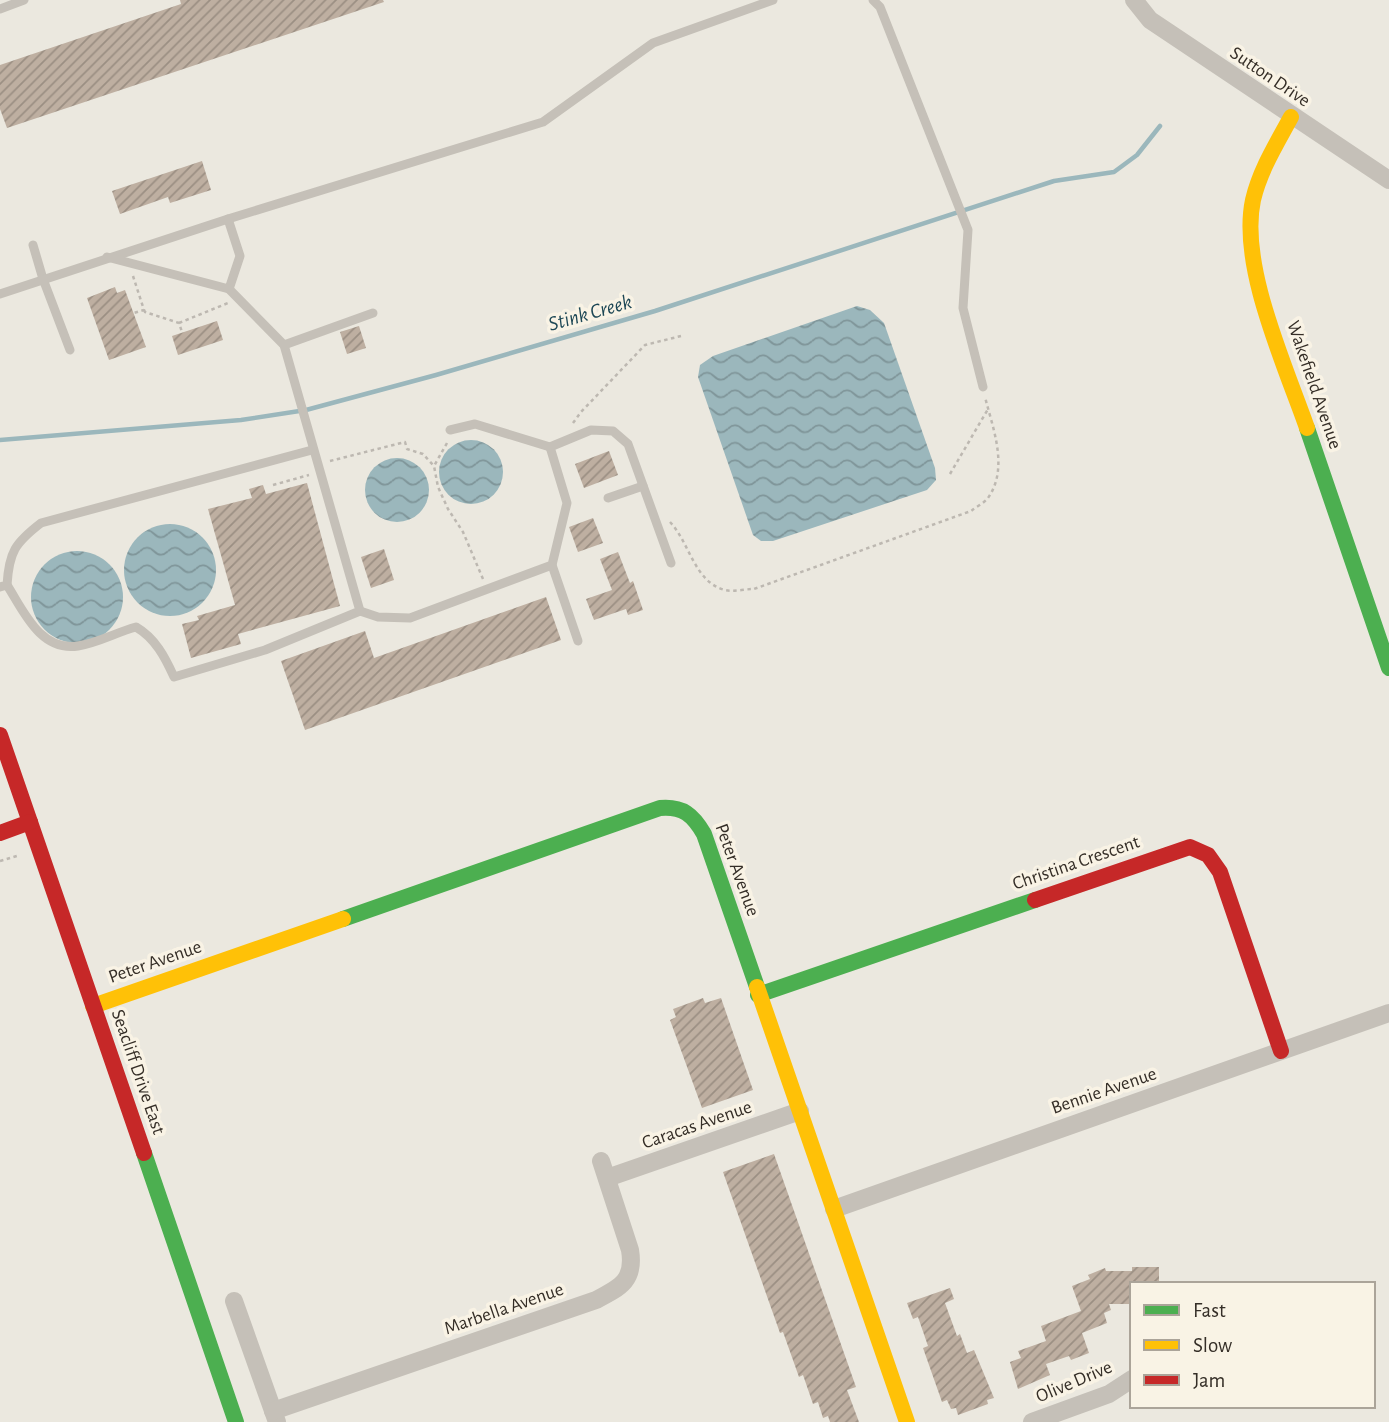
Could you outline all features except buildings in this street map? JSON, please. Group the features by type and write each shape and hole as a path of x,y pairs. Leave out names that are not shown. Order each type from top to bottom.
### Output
{"street":[{"name":"Sutton Drive","path":"1134,0 1150,20 1291,117 1389,180"},
{"name":"Wakefield Avenue","path":"1291,117 1255,189 1249,241 1260,292 1385,644 1389,668"},
{"name":"Seacliff Drive East","path":"0,735 236,1422"},
{"name":"Peter Avenue","path":"93,1006 660,808 682,807 691,814 704,835 907,1422"},
{"path":"0,833 30,822"},
{"name":"Christina Crescent","path":"758,995 1189,847 1206,853 1220,872 1281,1051"},
{"name":"Bennie Avenue","path":"834,1209 1389,1013"},
{"name":"Caracas Avenue","path":"604,1170 800,1111"},
{"name":"Marbella Avenue","path":"275,1417 596,1300 617,1289 628,1278 632,1264 604,1170"},
{"path":"234,1301 275,1417"},
{"name":"Olive Drive","path":"1032,1422 1109,1394 1130,1380"}],"lane":[{"path":"0,9 24,0"},
{"path":"0,294 107,257 543,122 653,43 773,0"},
{"path":"873,0 880,7 968,230 963,308 983,387"},
{"path":"228,219 240,256 229,289"},
{"path":"33,245 70,350"},
{"path":"107,257 229,289 284,345 360,611"},
{"path":"284,345 373,313"},
{"path":"454,429 475,424 550,447 591,430 614,430 628,444 671,563"},
{"path":"550,447 567,503 552,565 579,641"},
{"path":"312,450 41,523 23,537 9,560 4,586 37,632 58,645 77,647 136,627 148,634 167,661 174,677 265,650 360,611 378,617 410,618 552,565"},
{"path":"608,498 643,486"}],"path":[{"path":"129,263 145,312 179,323 239,299"},
{"path":"134,313 144,310"},
{"path":"179,323 182,332"},
{"path":"575,436 572,426 580,412 645,345 681,336"},
{"path":"656,522 667,518 680,533 702,578 726,590 754,589 971,511 987,499 999,475 996,445 983,387"},
{"path":"950,474 988,409"},
{"path":"434,467 454,429"},
{"path":"273,485 405,442 407,450 423,454 434,467 438,487 463,532 486,589"},
{"path":"0,862 8,859"}],"water":[{"path":"857,306 870,310 884,323 935,468 936,480 927,490 773,541 761,541 753,535 698,377 700,365 713,356"},
{"path":"471,440 483,442 494,449 501,460 501,484 494,495 483,502 471,504 459,502 448,495 441,484 439,472 441,460 448,449 459,442"},
{"path":"397,458 409,460 420,467 427,478 427,502 420,513 409,520 397,522 385,520 374,513 367,502 365,490 367,478 374,467 385,460"},
{"path":"170,524 187,528 202,538 212,553 216,570 212,587 202,602 187,612 170,616 153,612 138,602 128,587 124,570 128,553 138,538 153,528"},
{"path":"77,551 94,555 109,565 119,580 123,597 119,614 109,629 94,639 77,643 60,639 45,629 35,614 31,597 35,580 45,565 60,555"}],"waterway":[{"name":"Stink Creek","path":"0,440 241,420 306,410 436,375 655,311 1054,181 1114,172 1137,155 1160,126"}],"traffic: fast":[{"path":"1307,428 1389,668"},
{"path":"343,919 660,808 675,809 691,817 704,834 757,987"},
{"path":"758,995 1035,900"},
{"path":"144,1153 236,1422"}],"traffic: slow":[{"path":"1291,117 1260,178 1253,200 1250,226 1252,254 1266,315 1307,428"},
{"path":"93,1006 343,919"},
{"path":"757,987 907,1422"}],"traffic: jam":[{"path":"0,735 144,1153"},
{"path":"0,833 30,822"},
{"path":"1035,900 1190,847 1208,855 1220,872 1281,1051"}]}
